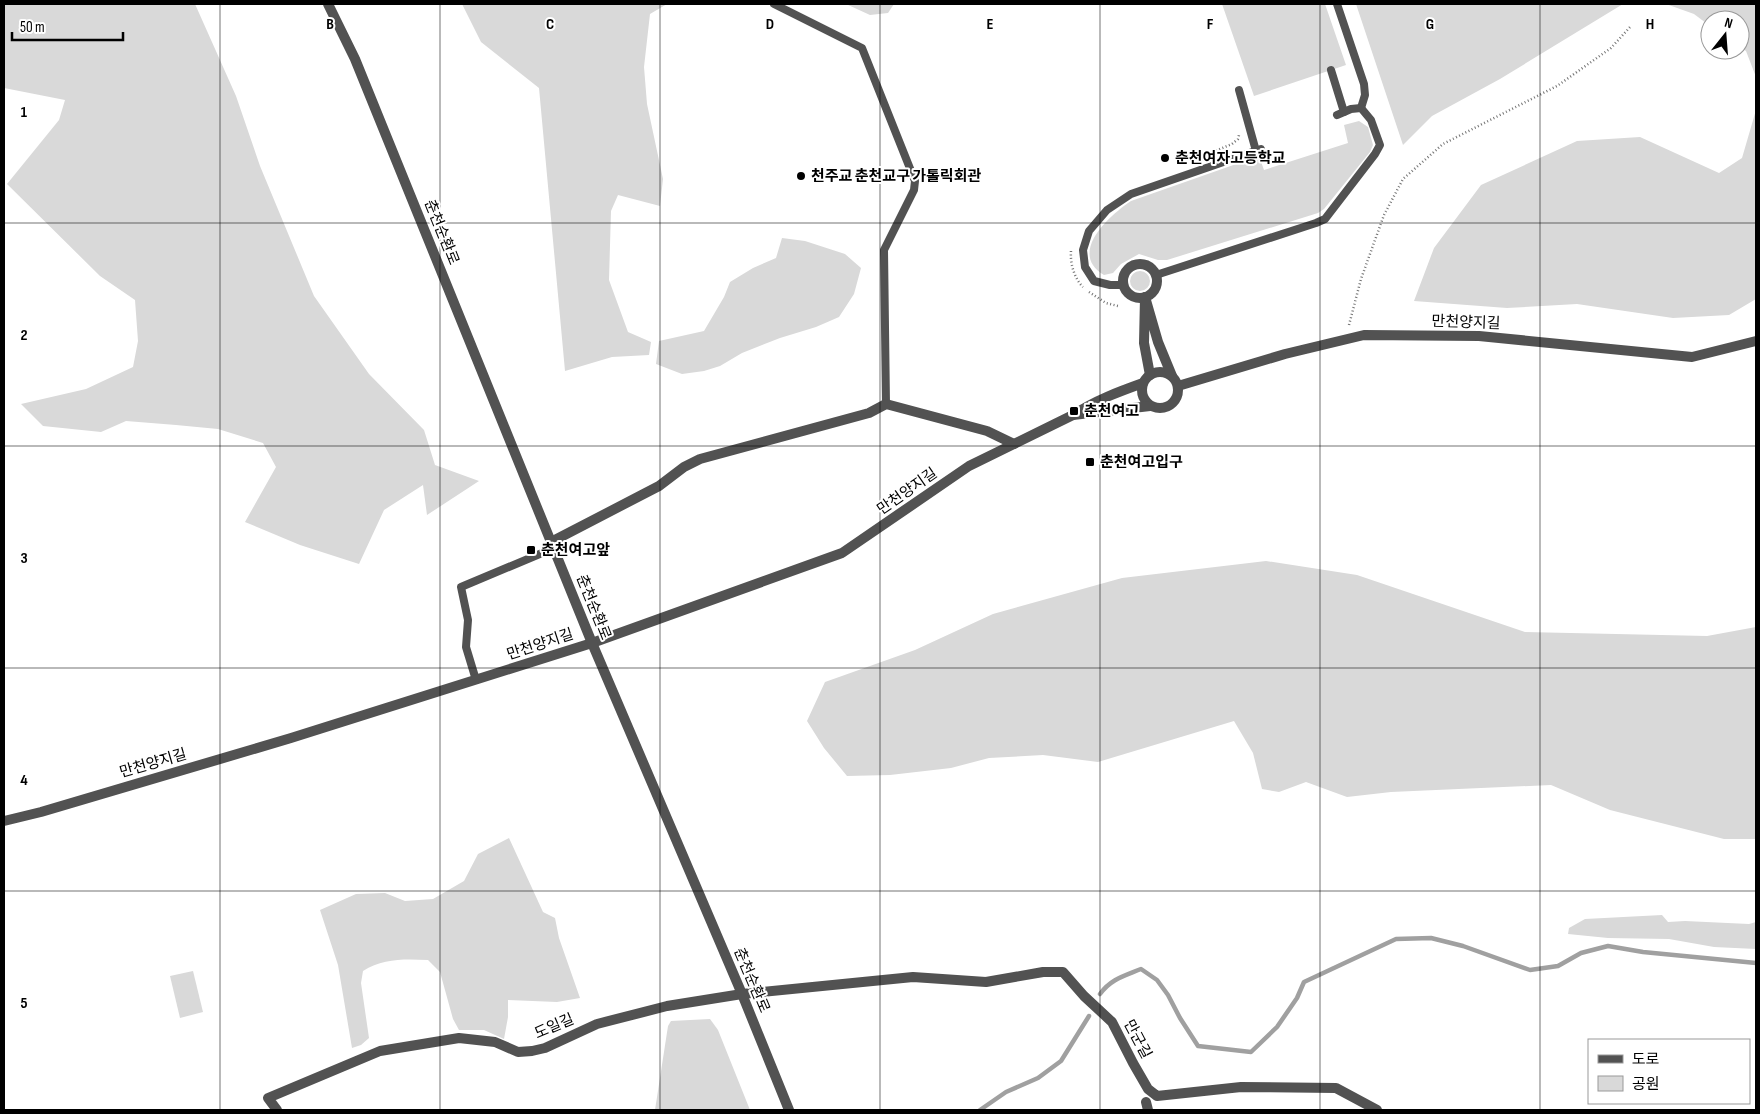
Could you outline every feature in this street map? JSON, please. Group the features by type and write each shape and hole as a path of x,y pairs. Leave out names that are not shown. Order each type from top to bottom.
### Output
{"street":[{"name":"춘천순환로","path":"328,4 355,59 592,643 742,994 789,1110"},
{"path":"1137,265 1148,266 1156,274 1157,286 1150,295 1145,297 1134,297 1129,294 1124,285 1125,274 1137,265"},
{"path":"1145,297 1144,343 1150,375"},
{"path":"1074,415 1150,406 1155,408 1168,407 1177,398 1178,386 1158,342 1145,297"},
{"name":"만천양지길","path":"1178,386 1285,354 1364,335 1479,336 1692,357 1756,341"},
{"path":"1074,415 1108,395 1143,383 1150,375 1161,372 1172,376"},
{"path":"1143,383 1142,396 1150,406"},
{"path":"553,545 659,486 700,458 869,413 886,404 987,432 1014,444"},
{"name":"만천양지길","path":"4,821 41,812 290,738 476,680 592,643 842,554 969,466 1074,415"},
{"name":"만군길","path":"876,981 913,977 986,982 1043,972 1063,972 1084,996 1112,1022 1148,1088 1157,1096 1241,1087 1336,1088 1376,1110"},
{"name":"도일길","path":"277,1110 268,1098 380,1051 459,1038 494,1042 518,1052 532,1051 545,1048 597,1024 667,1006 742,994 876,981"}],"lane":[{"path":"774,4 862,48 914,181 914,190 884,250 886,404"},
{"path":"1156,274 1325,219 1376,154 1380,145 1371,120 1362,108 1365,95 1364,84 1337,4"},
{"path":"1331,70 1341,114 1362,108"},
{"path":"1124,285 1094,281 1086,267 1083,250 1089,231 1106,210 1130,194 1258,150 1239,90"},
{"path":"476,680 466,647 468,620 461,587 553,545"}],"path":[{"path":"1342,340 1351,321 1361,279 1384,215 1402,179 1443,144 1556,86 1611,48 1631,26"}],"green space":[{"path":"4,4 195,4 236,96 260,166 314,296 369,374 424,430 435,465 479,481 427,515 423,485 384,510 359,564 300,545 245,522 276,467 263,443 218,429 126,421 101,432 43,426 21,404 86,389 133,367 138,341 135,300 100,276 7,184 59,120 65,100 4,88"},
{"path":"462,4 667,4 650,14 644,67 647,104 663,179 660,206 618,195 611,211 609,280 628,332 651,342 649,355 612,357 565,371 539,88 481,42"},
{"path":"846,4 894,4 888,13 870,15"},
{"path":"1222,4 1325,4 1346,65 1254,96"},
{"path":"1356,4 1623,4 1500,79 1432,116 1403,145"},
{"path":"1666,4 1756,4 1756,77 1749,60 1750,10 1700,10 1700,18 1694,14"},
{"path":"1756,110 1756,299 1729,315 1673,318 1577,304 1507,308 1414,301 1434,248 1481,185 1577,141 1640,137 1719,173 1742,158"},
{"path":"1359,121 1368,127 1373,145 1370,152 1324,209 1318,213 1167,260 1158,260 1139,254 1121,264 1113,273 1104,275 1094,266 1090,256 1091,246 1096,235 1113,215 1131,201 1259,156 1264,170 1348,143 1344,125"},
{"path":"782,238 805,241 845,254 861,268 854,294 839,317 742,353 720,366 704,371 682,374 656,364 659,341 704,331 724,297 730,282 753,268 776,258"},
{"path":"1140,271 1147,274 1150,281 1147,288 1140,291 1133,288 1130,281 1133,274"},
{"path":"1266,561 1357,575 1525,632 1707,636 1756,627 1756,839 1724,839 1610,810 1551,785 1391,792 1347,797 1306,782 1279,792 1262,789 1253,753 1234,721 1098,762 1043,755 989,758 951,768 890,775 847,776 824,748 807,721 825,682 915,650 993,614 1122,578"},
{"path":"509,838 543,912 555,918 559,938 580,998 557,1002 508,1000 508,1017 504,1039 484,1030 459,1030 453,1019 440,972 428,960 386,962 363,971 361,983 369,1038 361,1045 352,1048 338,965 320,910 356,894 385,893 405,901 433,899 464,881 478,854"},
{"path":"1662,915 1668,922 1749,924 1756,922 1756,949 1714,947 1669,939 1608,938 1568,934 1569,928 1585,919"},
{"path":"193,971 203,1012 180,1018 170,976"},
{"path":"710,1019 718,1030 750,1110 655,1110 668,1026 671,1021"}],"waterway":[{"path":"1100,994 1113,981 1141,969 1157,980 1198,1046 1251,1052 1277,1027 1297,998 1304,982 1396,939 1431,938 1463,946 1530,970 1558,966 1581,953 1608,946 1643,952 1756,963"},
{"path":"980,1110 1006,1092 1038,1078 1061,1061 1089,1016"}],"place":[{"name":"춘천여자고등학교","path":"1165,158"},
{"name":"천주교 춘천교구 가톨릭회관","path":"801,176"},
{"name":"춘천여고","path":"1074,411"},
{"name":"춘천여고입구","path":"1090,462"},
{"name":"춘천여고앞","path":"531,550"}]}
